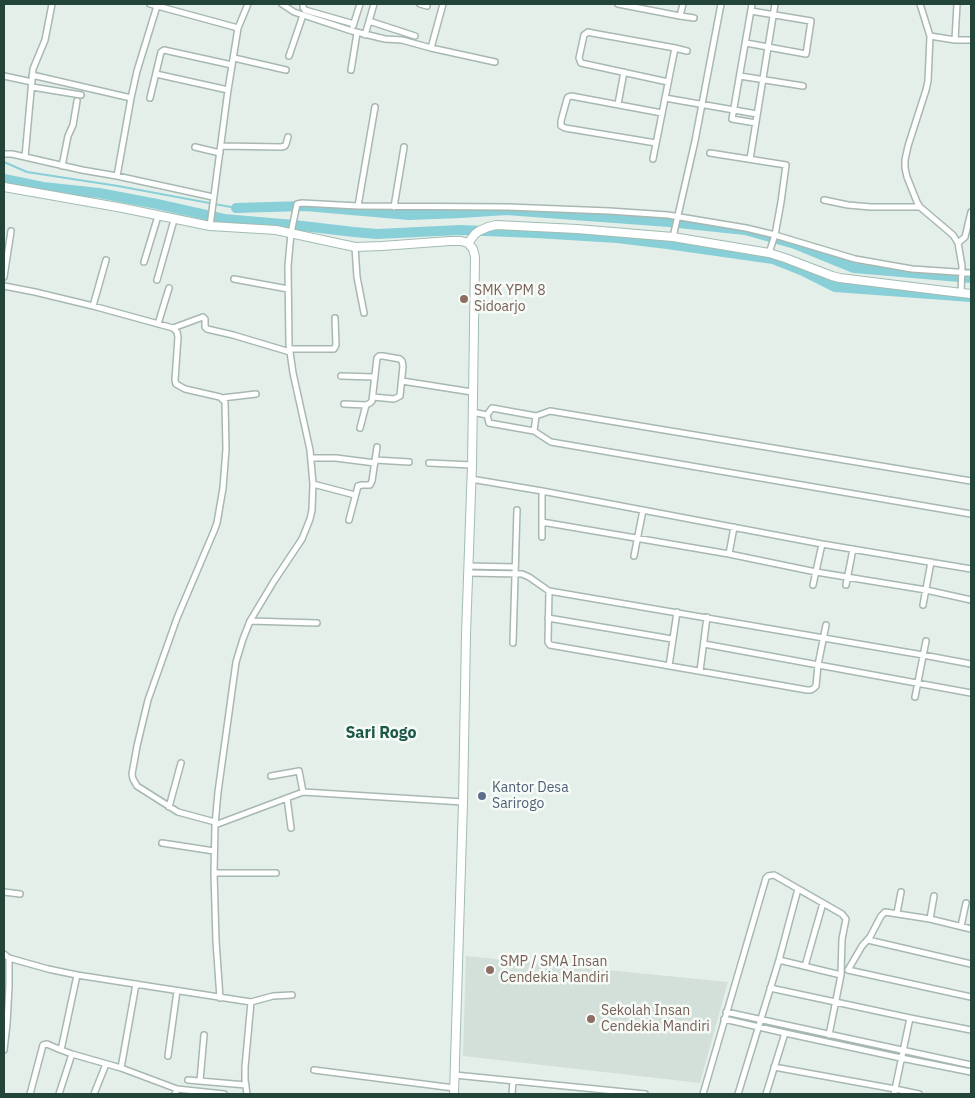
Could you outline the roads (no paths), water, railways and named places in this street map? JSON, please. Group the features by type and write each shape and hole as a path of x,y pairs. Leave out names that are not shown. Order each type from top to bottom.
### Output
{"main road":[{"path":"4,187 123,208 174,220 210,225 292,230 354,247 450,240 468,243 473,249 475,257 472,465 454,1091"},
{"path":"468,243 475,234 492,226 674,234 770,250 785,258 840,278 961,290 971,294"}],"street":[{"path":"26,157 32,74 45,40 52,4"},
{"path":"150,4 238,28"},
{"path":"210,225 238,28 248,4"},
{"path":"282,4 294,12 365,35 388,40 402,40 495,62"},
{"path":"303,4 305,10 354,24"},
{"path":"351,70 355,32 354,24 360,4"},
{"path":"365,35 374,4"},
{"path":"420,4 427,6"},
{"path":"431,48 443,4"},
{"path":"618,4 694,18"},
{"path":"680,16 683,4"},
{"path":"674,234 696,141 721,4"},
{"path":"752,4 732,119 756,124"},
{"path":"750,159 775,4"},
{"path":"920,4 930,36 929,73 926,90 905,160 907,177 920,207 953,235 958,243 961,259 961,290"},
{"path":"955,40 957,4"},
{"path":"117,176 137,71 157,6"},
{"path":"746,43 806,54 812,21 751,11"},
{"path":"290,56 303,15"},
{"path":"369,21 415,36"},
{"path":"668,82 580,63 578,58 586,34 592,33 687,51"},
{"path":"930,36 955,40 971,40"},
{"path":"653,159 675,48"},
{"path":"150,98 161,52 166,49 286,70"},
{"path":"618,104 624,72"},
{"path":"32,74 131,98"},
{"path":"156,74 228,90"},
{"path":"4,76 81,95"},
{"path":"740,76 803,86"},
{"path":"656,143 565,128 561,126 561,121 566,99 569,96 662,113"},
{"path":"665,98 757,114"},
{"path":"62,166 78,101"},
{"path":"358,206 375,107"},
{"path":"221,146 281,147 285,146 288,137"},
{"path":"195,147 220,153"},
{"path":"394,207 404,147"},
{"path":"710,153 786,165 781,202 770,250"},
{"path":"4,154 12,154 117,176 213,200"},
{"path":"824,200 863,207 920,207"},
{"path":"220,998 214,872 215,823 236,662 250,621 306,532 312,510 311,458 290,350 288,274 292,230 298,204 302,202 358,206 508,207 632,212 677,218 774,236 855,259 962,275 971,273"},
{"path":"958,243 965,237 971,212"},
{"path":"144,262 158,216"},
{"path":"157,280 174,220"},
{"path":"4,277 11,231"},
{"path":"354,247 357,277 364,313"},
{"path":"93,306 106,260"},
{"path":"234,279 288,288"},
{"path":"4,286 93,306 173,328 177,332 178,337 174,380 176,384 185,389 222,398 256,394"},
{"path":"158,324 169,288"},
{"path":"173,328 203,317 205,318 205,328 290,350 334,349 336,345 335,318"},
{"path":"344,404 366,405 370,403 373,397 377,358 381,355 400,359 403,366 401,393 398,398 373,397"},
{"path":"340,376 374,377"},
{"path":"402,381 472,392"},
{"path":"222,398 225,402 226,450 223,488 217,523 177,618 154,682 142,724 132,779 137,786 178,812 215,823 303,792 463,802"},
{"path":"360,428 366,405"},
{"path":"487,414 492,408 536,416 550,411 971,481"},
{"path":"472,412 487,414"},
{"path":"487,414 489,423 534,431 551,442 971,514"},
{"path":"534,431 536,416"},
{"path":"349,520 359,485 371,484 377,447"},
{"path":"311,458 408,462"},
{"path":"429,463 472,465"},
{"path":"471,480 542,491 822,544 971,569"},
{"path":"313,484 355,495"},
{"path":"542,491 542,537"},
{"path":"513,643 517,510"},
{"path":"634,556 643,510"},
{"path":"542,522 729,554 971,600"},
{"path":"729,554 734,527"},
{"path":"813,585 822,544"},
{"path":"846,585 853,549"},
{"path":"923,605 932,562"},
{"path":"468,570 515,567"},
{"path":"468,570 525,575 550,591 923,654 971,664"},
{"path":"550,591 548,618 548,642 550,645 811,690 816,686 826,625"},
{"path":"669,666 677,612"},
{"path":"700,671 707,617"},
{"path":"548,618 672,639"},
{"path":"250,621 317,623"},
{"path":"915,697 926,641"},
{"path":"704,644 971,694"},
{"path":"169,807 181,763"},
{"path":"270,776 299,771 303,792"},
{"path":"288,798 291,828"},
{"path":"162,843 214,851"},
{"path":"214,872 276,874"},
{"path":"703,1094 766,878 774,875 842,914 846,919 841,943 845,969"},
{"path":"738,1094 798,889"},
{"path":"4,892 20,894"},
{"path":"897,913 901,892"},
{"path":"930,919 934,896"},
{"path":"804,966 823,903"},
{"path":"961,926 966,904"},
{"path":"828,1034 841,975 868,940 882,914 888,911 961,926 971,930"},
{"path":"868,940 971,964"},
{"path":"4,1050 7,1024 6,956 48,970 220,998 251,1002 273,996 292,995"},
{"path":"778,960 841,975"},
{"path":"845,969 971,997"},
{"path":"61,1050 77,975"},
{"path":"121,1068 136,984"},
{"path":"770,988 971,1030"},
{"path":"168,1056 177,991"},
{"path":"247,1094 244,1067 251,1002"},
{"path":"726,1012 971,1065"},
{"path":"894,1091 910,1018"},
{"path":"724,1019 971,1072"},
{"path":"773,1094 767,1094 785,1033"},
{"path":"200,1081 204,1035"},
{"path":"848,1046 850,1039"},
{"path":"30,1094 43,1045 45,1044 121,1068 176,1092 224,1094"},
{"path":"59,1094 72,1054"},
{"path":"94,1094 106,1064"},
{"path":"774,1067 894,1091 919,1094"},
{"path":"314,1070 454,1091"},
{"path":"455,1075 645,1094"},
{"path":"188,1080 246,1085"},
{"path":"512,1094 513,1082"}],"waterway":[{"path":"4,162 27,172 118,186 236,208"},
{"path":"4,179 43,187 99,193 224,219 354,232 377,234 460,230 617,238 667,244 773,259 835,287 971,297"},
{"path":"236,208 305,206 409,215 506,210 669,222 745,230 795,244 854,268 971,278"}],"place":[{"name":"SMK YPM 8 Sidoarjo","path":"464,299"},
{"name":"Kantor Desa Sarirogo","path":"482,796"},
{"name":"SMP / SMA Insan Cendekia Mandiri","path":"490,970"},
{"name":"Sekolah Insan Cendekia Mandiri","path":"591,1019"}],"district":[{"name":"Sari Rogo","path":"381,733"}]}
